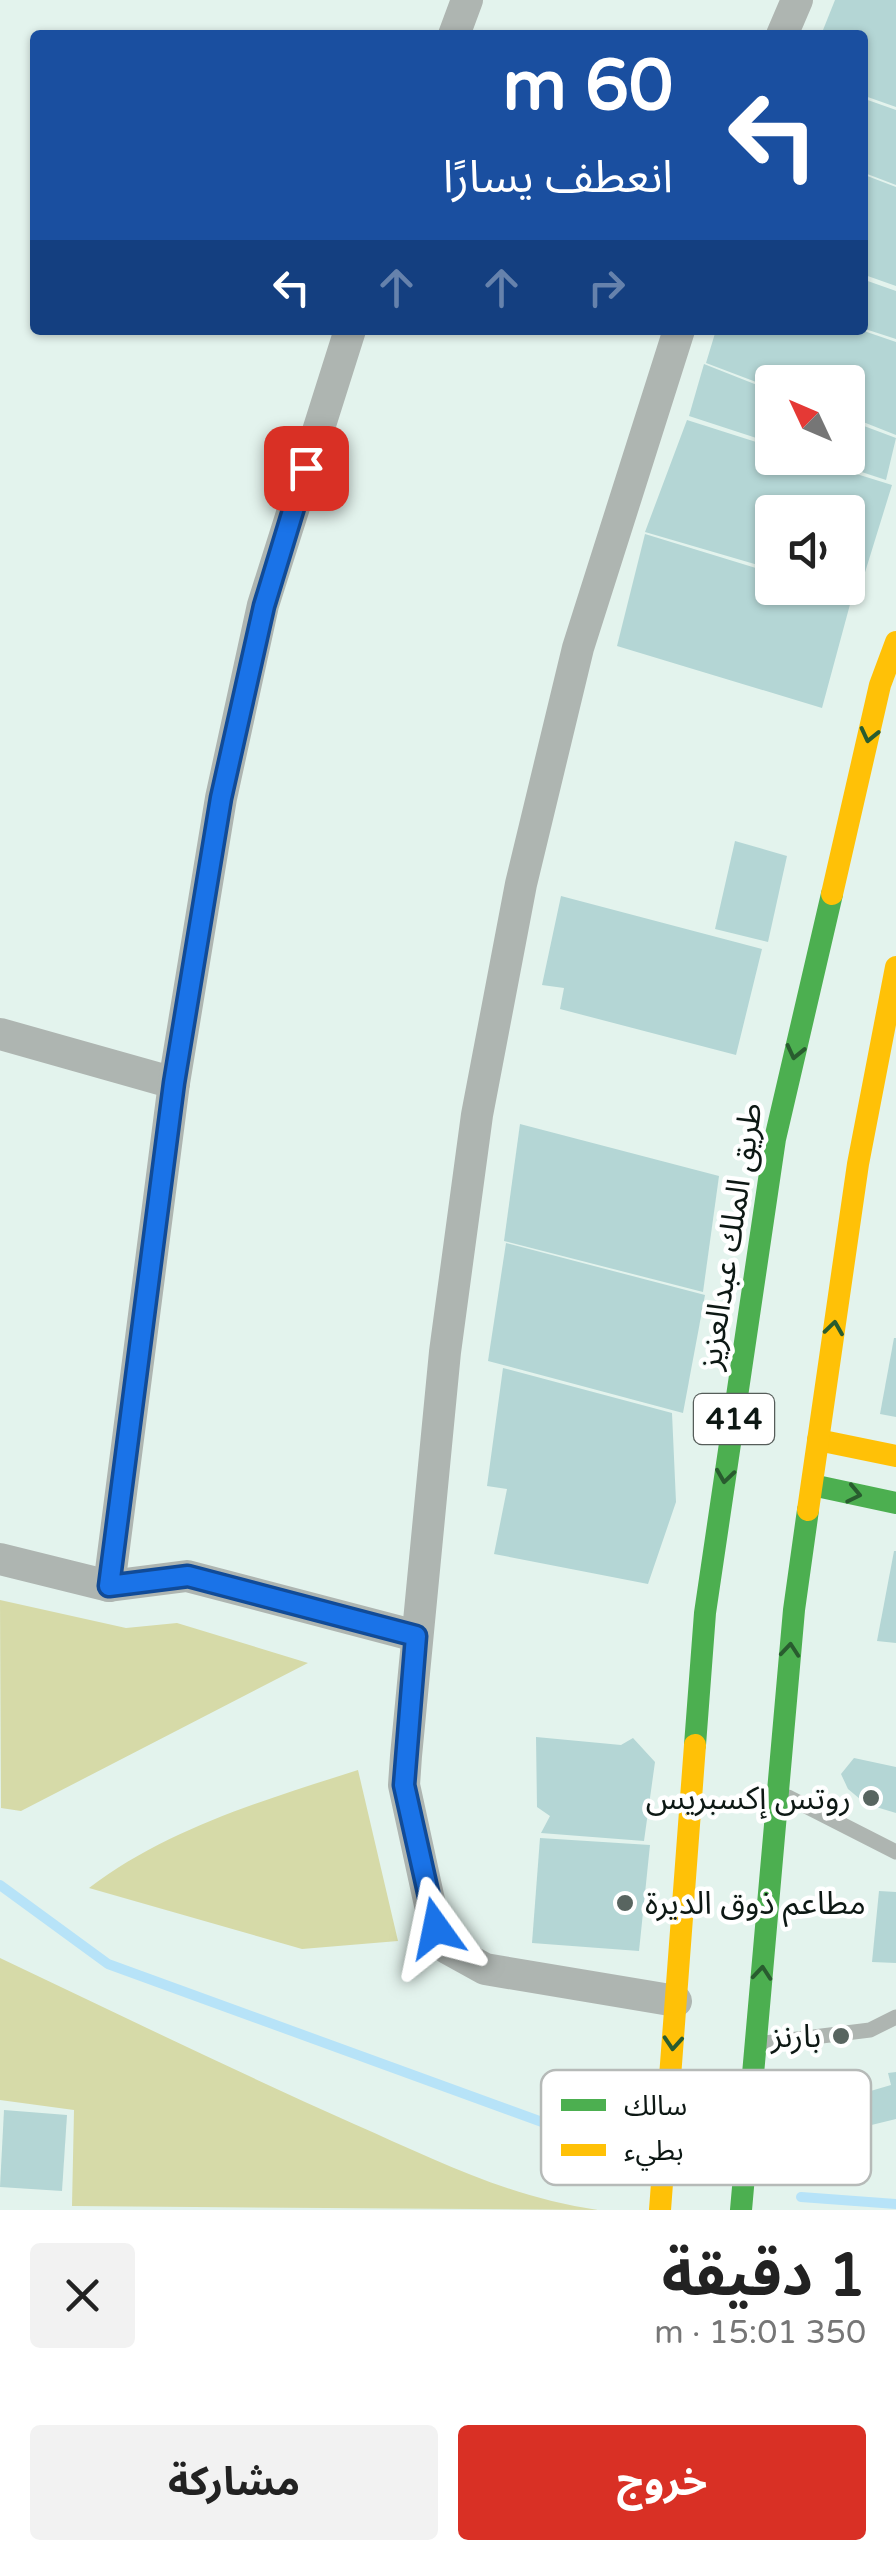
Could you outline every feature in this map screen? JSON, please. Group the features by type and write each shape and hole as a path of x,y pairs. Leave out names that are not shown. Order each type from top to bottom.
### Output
{"main road":[{"name":"طريق الملك عبدالعزيز","path":"671,2070 705,1613 775,1139 880,685 896,642"},
{"name":"414","path":"754,2070 794,1610 858,1164 896,966"},
{"path":"818,1440 896,1456"},
{"path":"812,1485 896,1503"},
{"name":"طريق الملك عبدالعزيز","path":"660,2210 662,2185"},
{"name":"414","path":"741,2210 743,2185"}],"street":[{"path":"456,30 466,0"},
{"path":"784,30 797,0"},
{"path":"109,1586 174,1083 221,798 264,606 348,335"},
{"path":"676,2000 484,1969 447,1948 436,1928 404,1785 445,1352 477,1115 521,884 578,648 677,335"},
{"path":"0,1034 174,1083"},
{"path":"0,1559 109,1586 188,1576 416,1636"}],"lane":[{"path":"778,1792 896,1852"},
{"path":"756,2044 870,2030 896,2017"}],"green space":[{"path":"0,1600 126,1628 177,1623 308,1663 21,1811 1,1808"},
{"path":"358,1770 398,1941 302,1949 89,1888 184,1832"},
{"path":"0,1958 444,2164 533,2196 598,2210 72,2206 74,2110 0,2100"}],"building":[{"path":"835,0 896,0 896,107 868,97 868,30 823,30"},
{"path":"868,100 896,110 896,185 868,174"},
{"path":"868,176 896,187 896,286 868,276"},
{"path":"868,281 896,291 896,339 868,330"},
{"path":"868,332 896,342 896,435 865,423 865,365 755,365 755,382 706,363 714,335"},
{"path":"704,364 755,384 755,437 689,416"},
{"path":"687,420 755,442 755,475 860,475 892,485 865,572 865,495 755,495 755,564 645,532"},
{"path":"865,426 896,438 886,480 865,473"},
{"path":"645,534 755,568 755,605 850,605 822,708 617,646"},
{"path":"735,841 787,856 768,942 715,929"},
{"path":"561,896 762,949 736,1055 560,1009 564,988 542,985"},
{"path":"520,1124 719,1176 703,1292 504,1241"},
{"path":"506,1243 705,1295 683,1413 488,1361"},
{"path":"896,1338 896,1417 880,1414"},
{"path":"503,1368 672,1413 676,1502 648,1584 494,1554 507,1489 487,1486"},
{"path":"896,1551 896,1643 877,1641"},
{"path":"536,1737 621,1745 633,1738 655,1762 644,1841 541,1833 550,1816 537,1807"},
{"path":"854,1758 896,1767 896,1813 866,1804 848,1789 841,1774"},
{"path":"540,1838 650,1845 639,1951 532,1943"},
{"path":"879,1891 896,1892 896,1963 872,1962"},
{"path":"896,2072 896,2119 871,2125 871,2091 891,2085 888,2073"},
{"path":"4,2110 67,2115 62,2191 0,2187"}],"waterway":[{"path":"0,1885 108,1964 541,2122"},
{"path":"801,2197 896,2204"}],"traffic: fast":[{"path":"695,1745 705,1613 775,1139 832,894"},
{"path":"812,1485 896,1503"},
{"path":"753,2070 794,1610 808,1510"},
{"path":"741,2210 743,2185"}],"traffic: slow":[{"path":"832,894 880,685 896,642"},
{"path":"808,1510 858,1164 896,967"},
{"path":"818,1440 896,1456"},
{"path":"671,2070 695,1745"},
{"path":"660,2210 662,2185"}],"place":[{"name":"روتس إكسبريس","path":"871,1798"},
{"name":"مطاعم ذوق الديرة","path":"625,1903"},
{"name":"بارنز","path":"841,2036"}],"route":[{"path":"306,468 264,606 221,798 174,1083 109,1586 188,1576 416,1636 404,1785 436,1928"}]}
